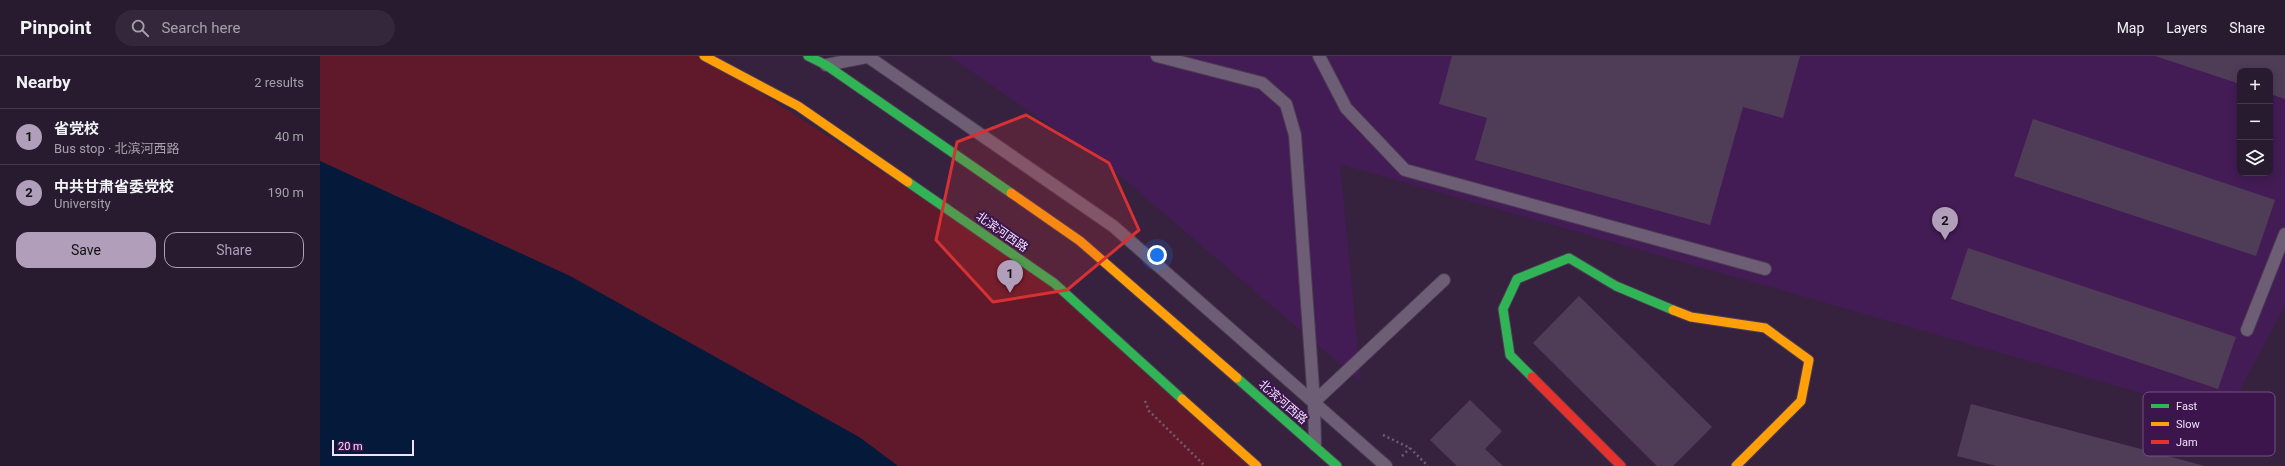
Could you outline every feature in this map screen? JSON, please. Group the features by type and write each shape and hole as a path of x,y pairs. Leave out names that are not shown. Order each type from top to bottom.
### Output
{"main road":[{"name":"北滨河西路","path":"704,56 798,106 1054,283 1257,466"},
{"name":"北滨河西路","path":"808,56 826,65 1080,241 1338,466"},
{"path":"1621,466 1510,355 1503,309 1517,278 1569,258 1616,286 1691,318 1765,328 1809,360 1801,401 1736,466"}],"lane":[{"path":"868,56 1113,226 1386,466"},
{"path":"826,65 872,56"},
{"path":"1157,56 1181,59 1262,83 1286,104 1295,135 1314,402 1315,445"},
{"path":"1319,56 1346,108 1405,170 1764,269"},
{"path":"2247,330 2285,234"},
{"path":"1314,402 1444,280"}],"path":[{"path":"1149,412 1205,466"},
{"path":"1410,448 1428,466"}],"highlighted area":[{"path":"1026,115 1109,163 1139,230 1067,290 993,302 936,240 957,142"}],"shaded area":[{"path":"320,56 704,56 1054,283 1257,466 898,466 859,437 570,276 320,161"},
{"path":"949,56 2285,56 2285,306 2239,392 2143,392 2143,394 1340,164 1361,382 1106,164"}],"water":[{"path":"320,161 570,276 859,437 898,466 320,466"}],"building":[{"path":"1452,56 1800,56 1783,118 1743,107 1710,225 1475,160 1487,118 1439,104"},
{"path":"2155,56 2285,56 2285,99 2273,95 2273,68 2237,68 2237,83"},
{"path":"2033,119 2275,200 2256,256 2014,176"},
{"path":"1968,248 2236,337 2218,389 1951,299"},
{"path":"1579,296 1712,427 1673,466 1657,466 1533,343"},
{"path":"1470,400 1502,431 1485,449 1503,466 1457,466 1430,440"},
{"path":"1971,404 2143,450 2143,456 2167,456 2205,466 1996,466 1957,456"}],"traffic: fast":[{"path":"808,56 826,65 1011,193"},
{"path":"908,182 1054,283 1182,399"},
{"path":"1532,377 1510,355 1503,309 1517,279 1569,258 1616,286 1673,310"},
{"path":"1237,378 1337,466"}],"traffic: slow":[{"path":"704,56 798,106 908,182"},
{"path":"1011,193 1080,241 1237,378"},
{"path":"1673,310 1691,317 1765,328 1809,360 1801,401 1736,466"},
{"path":"1182,399 1257,466"}],"traffic: jam":[{"path":"1532,377 1621,466"}],"place":[{"name":"中共甘肃省委党校","path":"1945,240"},
{"name":"省党校","path":"1010,293"}]}
